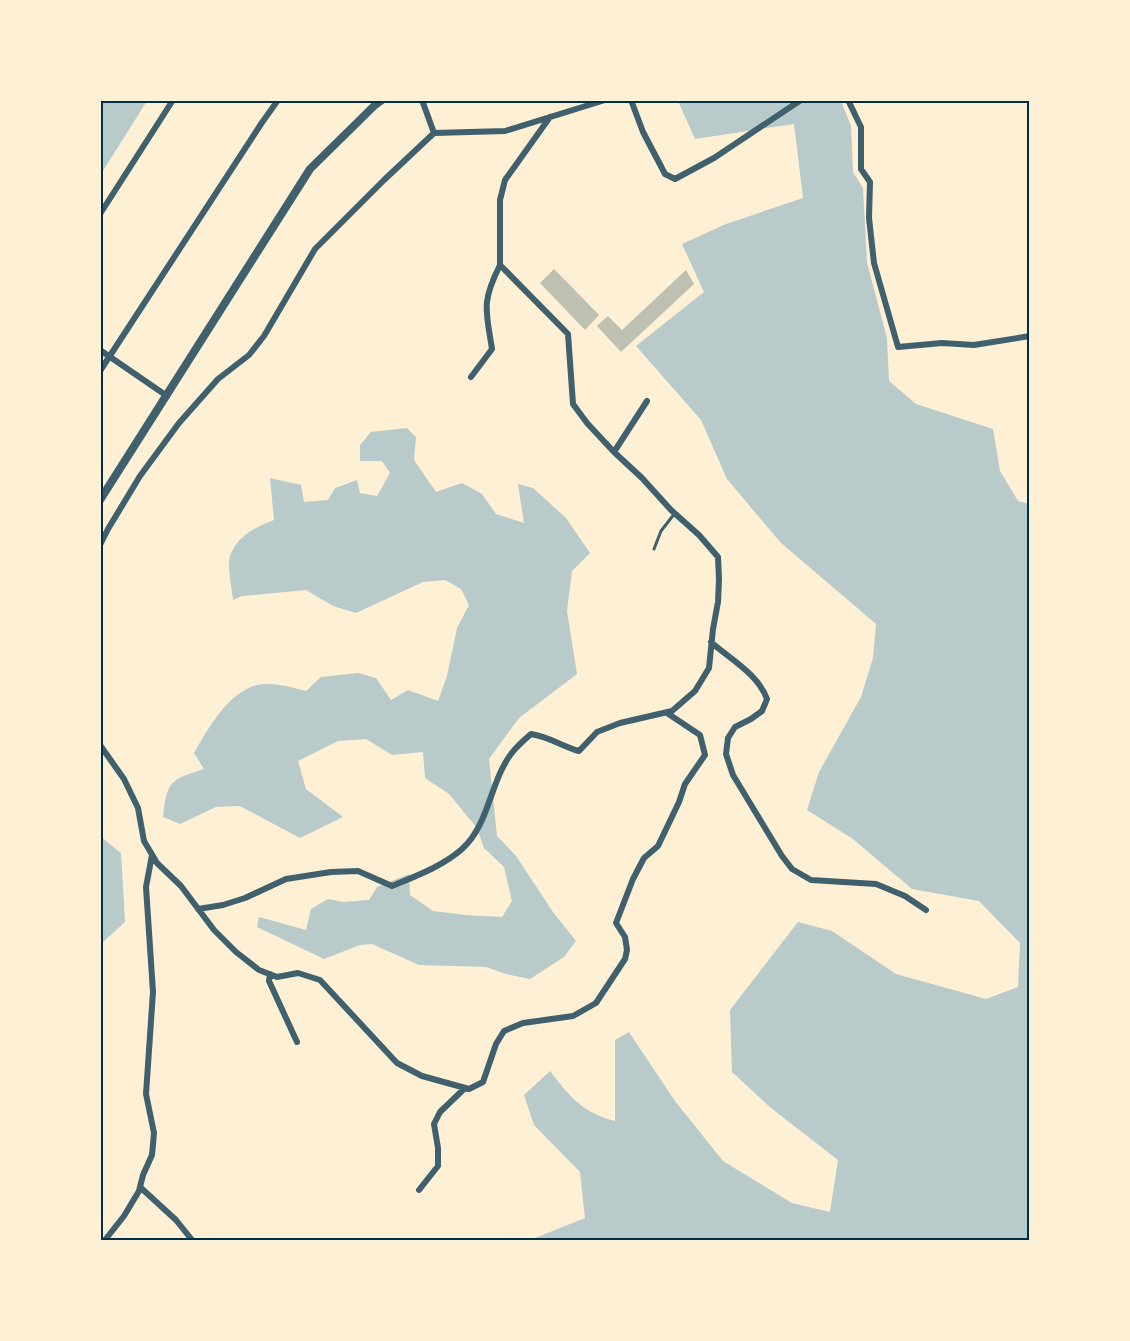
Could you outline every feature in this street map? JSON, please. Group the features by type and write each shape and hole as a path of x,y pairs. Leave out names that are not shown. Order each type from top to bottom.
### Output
{"street":[{"path":"100,214 172,100"},
{"path":"100,370 278,100"},
{"path":"100,500 310,169 382,100"},
{"path":"422,100 434,133"},
{"path":"100,545 140,476 178,423 218,380 249,355 264,336 315,249 434,133 505,131 605,100"},
{"path":"631,100 643,132 665,174 675,179 714,158 801,100"},
{"path":"848,100 861,127 861,169 870,182 869,218 874,264 898,347 942,343 974,345 1029,336"},
{"path":"471,377 492,349 485,305 488,288 500,265 500,200 505,180 550,117"},
{"path":"198,909 244,898 266,886 286,879 331,872 358,871 393,886 449,860 464,848 476,832 511,754 531,734 548,737 567,748 579,751 597,732 620,723 672,711 695,692 709,668 718,602 718,557 587,423 573,404 568,334 500,265"},
{"path":"100,350 167,396"},
{"path":"614,452 647,401"},
{"path":"711,642 756,679 767,699 762,711 735,728 728,738 726,754 732,776 792,869 811,880 876,884 904,896 926,910"},
{"path":"100,745 124,779 138,808 144,841 157,863 181,886 214,930 236,952 258,970 277,977 298,973 320,980 397,1063 422,1076 469,1089 483,1082 496,1044 504,1030 523,1023 573,1016 596,1003 626,959 625,937 616,923 633,879 644,858 658,846 685,784 705,755 700,735 667,712"},
{"path":"105,1240 124,1216 140,1187 152,1155 154,1133 146,1094 153,992 146,887 152,854"},
{"path":"270,974 269,981 297,1042"},
{"path":"418,1190 438,1166 434,1124 440,1112 465,1088"},
{"path":"140,1187 176,1220 192,1240"}],"lane":[{"path":"654,549 661,531 675,513"}],"shaded area":[{"path":"100,101 147,101 101,174"},
{"path":"678,101 841,101 851,126 853,172 863,188 867,263 887,338 889,381 916,404 993,429 1000,471 1018,501 1029,504 1029,1240 530,1240 585,1218 580,1172 534,1125 524,1095 550,1071 585,1108 615,1121 615,1040 629,1032 675,1101 723,1161 792,1203 830,1212 838,1160 771,1108 732,1072 730,1010 798,922 832,931 896,974 986,999 1018,987 1020,943 979,901 912,889 853,839 807,810 819,772 861,697 873,658 876,624 780,542 727,479 701,420 636,346 704,292 682,244 726,224 803,198 794,124 695,139"},
{"path":"407,428 416,437 414,460 436,492 462,483 482,494 496,514 524,523 518,484 533,488 566,518 590,553 572,571 567,611 577,674 519,718 489,759 497,836 516,856 553,912 576,941 564,957 530,979 486,967 419,965 372,944 360,945 324,959 257,927 259,917 306,930 311,909 328,899 344,902 369,900 377,887 409,874 410,895 433,911 502,917 512,901 504,867 484,848 477,828 449,794 425,778 423,752 392,755 366,739 338,741 298,761 306,789 343,817 300,838 240,806 216,807 180,824 163,817 166,796 172,784 184,776 204,769 194,753 211,724 225,706 251,687 271,684 306,691 321,677 358,673 376,678 391,700 408,690 438,701 447,676 457,628 469,605 461,589 445,580 423,582 356,613 333,606 306,590 242,596 233,600 230,577 230,556 237,543 254,529 274,520 270,478 301,485 304,502 328,500 335,488 357,480 360,493 377,496 390,473 382,461 360,461 360,445 371,432"},
{"path":"101,837 121,853 125,922 101,944"}],"building":[{"path":"554,269 599,315 585,330 540,283"},
{"path":"686,270 694,284 621,352 597,326 608,316 622,330"}]}
